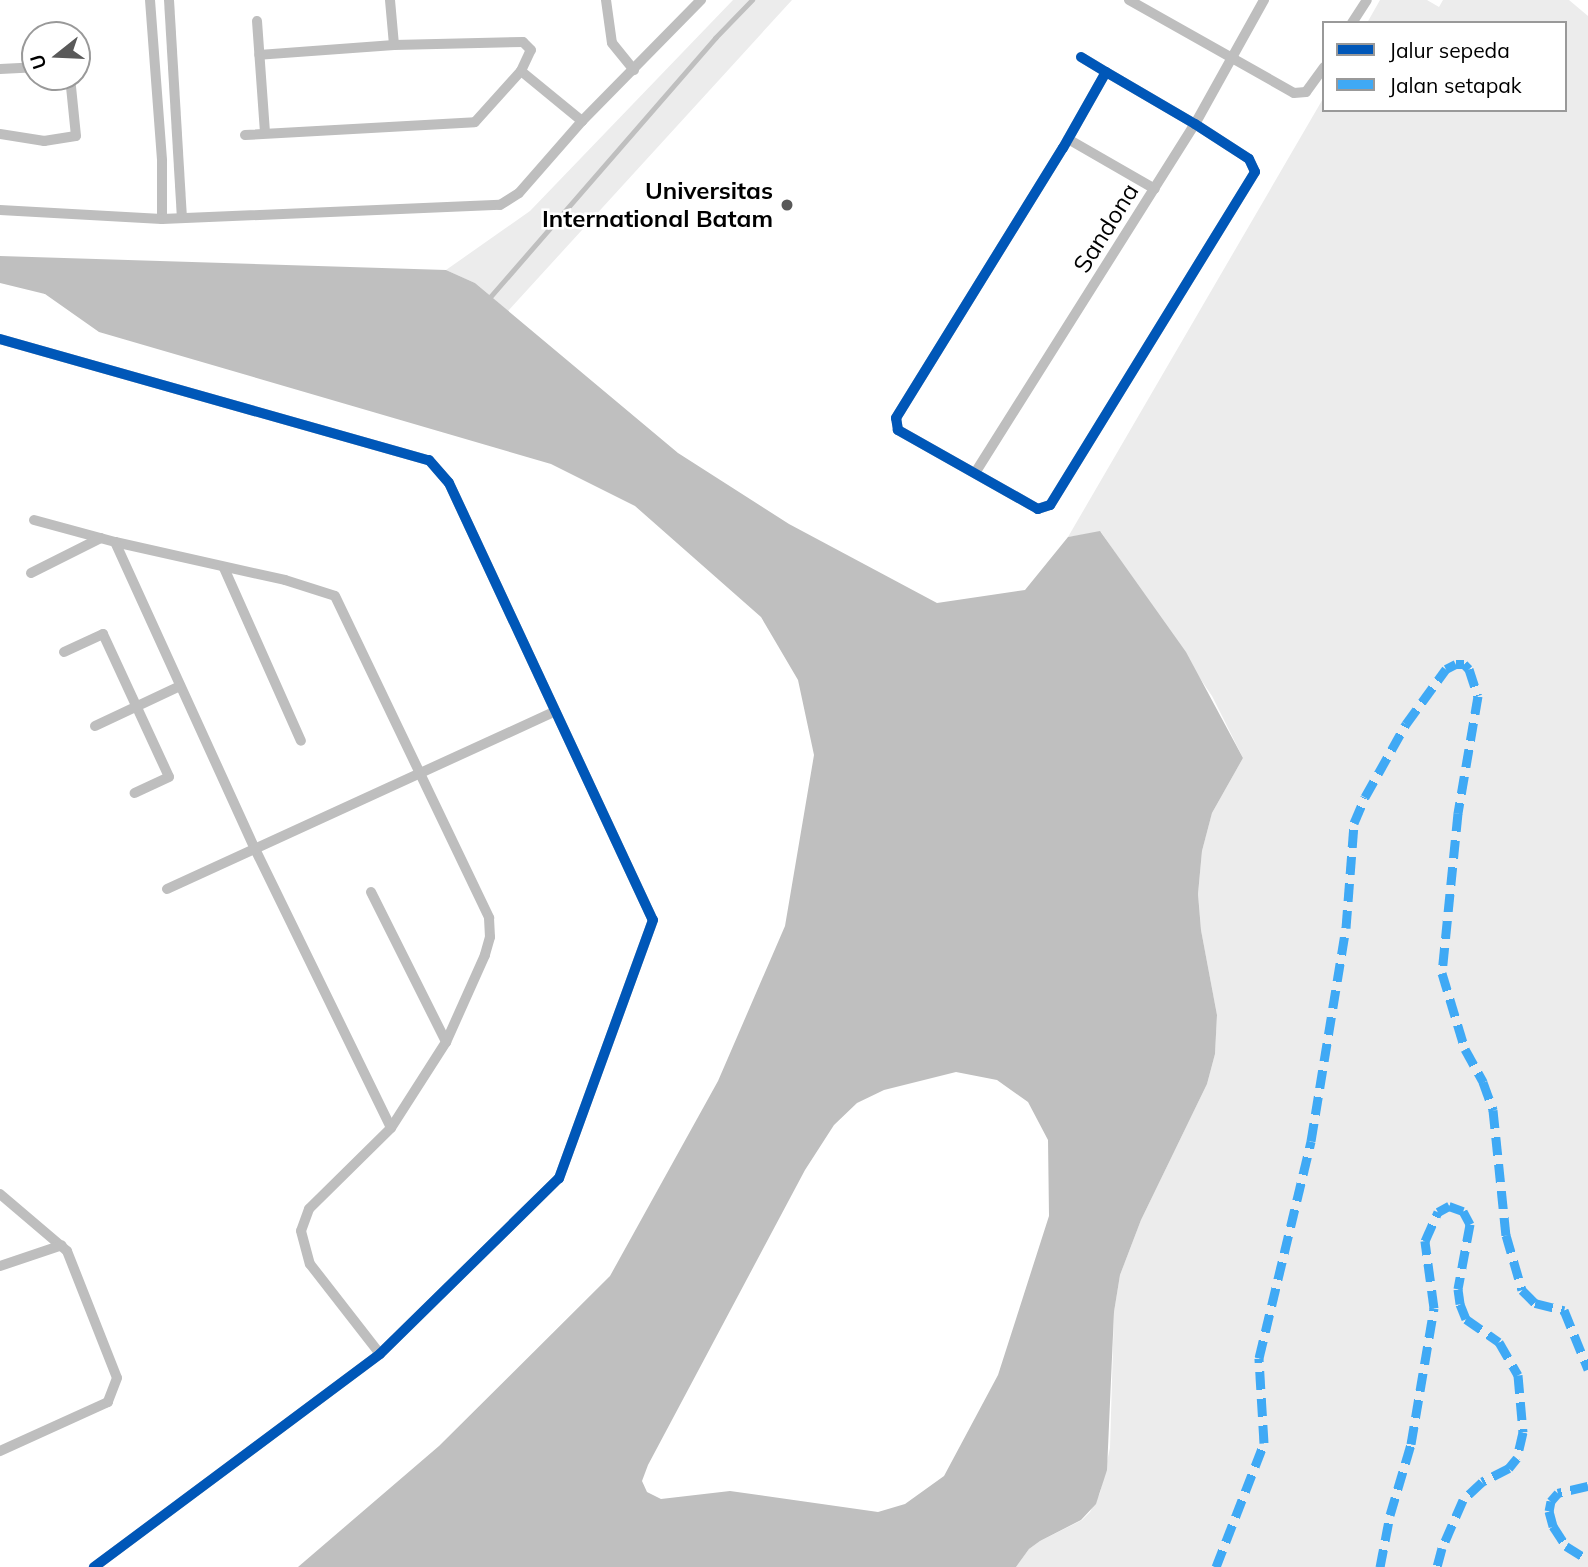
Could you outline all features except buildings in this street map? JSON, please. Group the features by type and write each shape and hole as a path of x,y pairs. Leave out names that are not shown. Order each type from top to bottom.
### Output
{"street":[{"path":"150,0 158,101 162,219"},
{"path":"169,0 181,218"},
{"path":"390,0 394,46"},
{"path":"606,0 612,43 634,70"},
{"path":"0,210 162,219 500,205 519,193 582,121 701,0"},
{"path":"1129,0 1294,93 1306,92 1322,70"},
{"name":"Sandona","path":"975,473 1195,124 1264,0"},
{"path":"1353,21 1367,0"},
{"path":"257,21 265,134"},
{"path":"245,135 475,122 522,71 531,50 523,42 394,46 259,55"},
{"path":"1081,57 1195,124 1254,165 1252,178 1057,494 1049,505 1038,509 898,430 896,418 1068,139 1106,72"},
{"path":"0,69 21,68"},
{"path":"522,71 582,121"},
{"path":"0,134 44,141 76,136 71,91"},
{"path":"158,101 175,101"},
{"path":"1068,139 1155,189"},
{"path":"0,339 429,460 449,483 653,920 559,1178 380,1354 94,1567"},
{"path":"34,520 115,542 285,580 335,596 489,918 490,937 485,955 446,1042 391,1128 309,1209 301,1231 310,1264 380,1354"},
{"path":"31,573 101,538"},
{"path":"115,542 255,849 391,1128"},
{"path":"224,568 301,741"},
{"path":"64,652 103,634 169,777 135,793"},
{"path":"95,726 180,686"},
{"path":"167,889 555,710"},
{"path":"371,892 446,1042"},
{"path":"0,1194 62,1245 117,1378 115,1391 108,1402 0,1451"},
{"path":"0,1266 62,1245"}],"shaded area":[{"path":"733,0 792,0 508,311 475,283 446,270 530,211"},
{"path":"1380,0 1427,0 1439,7 1443,0 1569,0 1588,16 1588,1567 1016,1567 1029,1549 1040,1541 1082,1520 1090,1512 1100,1493 1110,1448 1114,1312 1120,1275 1141,1220 1207,1084 1215,1054 1217,1015 1201,930 1198,894 1202,851 1212,813 1243,758 1212,696 1101,532 1068,537 1322,100 1322,112 1567,112 1567,21 1368,21"},
{"path":"0,256 446,270 475,283 678,453 789,524 937,603 1025,590 1068,537 1100,531 1186,652 1243,758 1212,813 1202,851 1198,894 1201,930 1217,1015 1215,1054 1207,1084 1141,1220 1120,1275 1114,1312 1107,1470 1096,1504 1081,1520 1040,1541 1029,1549 1016,1567 298,1567 439,1446 610,1276 718,1081 785,926 814,755 798,680 761,617 635,506 551,464 99,332 45,294 0,283","holes":["956,1072 997,1080 1028,1102 1048,1140 1049,1216 998,1375 944,1476 905,1504 878,1512 730,1491 661,1499 647,1492 642,1481 648,1465 805,1170 834,1125 857,1103 884,1090"]}],"waterway":[{"path":"491,296 715,38 752,0"}],"marked path":[{"path":"1216,1567 1264,1443 1259,1358 1311,1141 1346,928 1354,823 1365,797 1406,724 1446,669 1456,664 1464,664 1469,669 1478,696 1458,813 1442,973 1465,1049 1483,1082 1493,1110 1506,1235 1522,1290 1535,1303 1564,1310 1588,1369"},
{"path":"1380,1567 1390,1515 1411,1444 1434,1308 1425,1241 1438,1212 1449,1206 1463,1211 1470,1224 1458,1289 1460,1304 1466,1319 1499,1342 1518,1375 1523,1432 1517,1458 1509,1468 1482,1482 1463,1500 1442,1548 1437,1567"},
{"path":"1588,1486 1558,1493 1551,1501 1549,1511 1553,1526 1566,1546 1588,1560"}],"cycle path":[{"path":"1081,57 1195,124 1249,159 1255,172 1050,505 1038,509 898,430 896,418 1063,148 1106,72"},
{"path":"0,339 429,460 449,483 653,920 559,1178 380,1354 94,1567"}],"place":[{"name":"Universitas International Batam","path":"787,205"}]}
